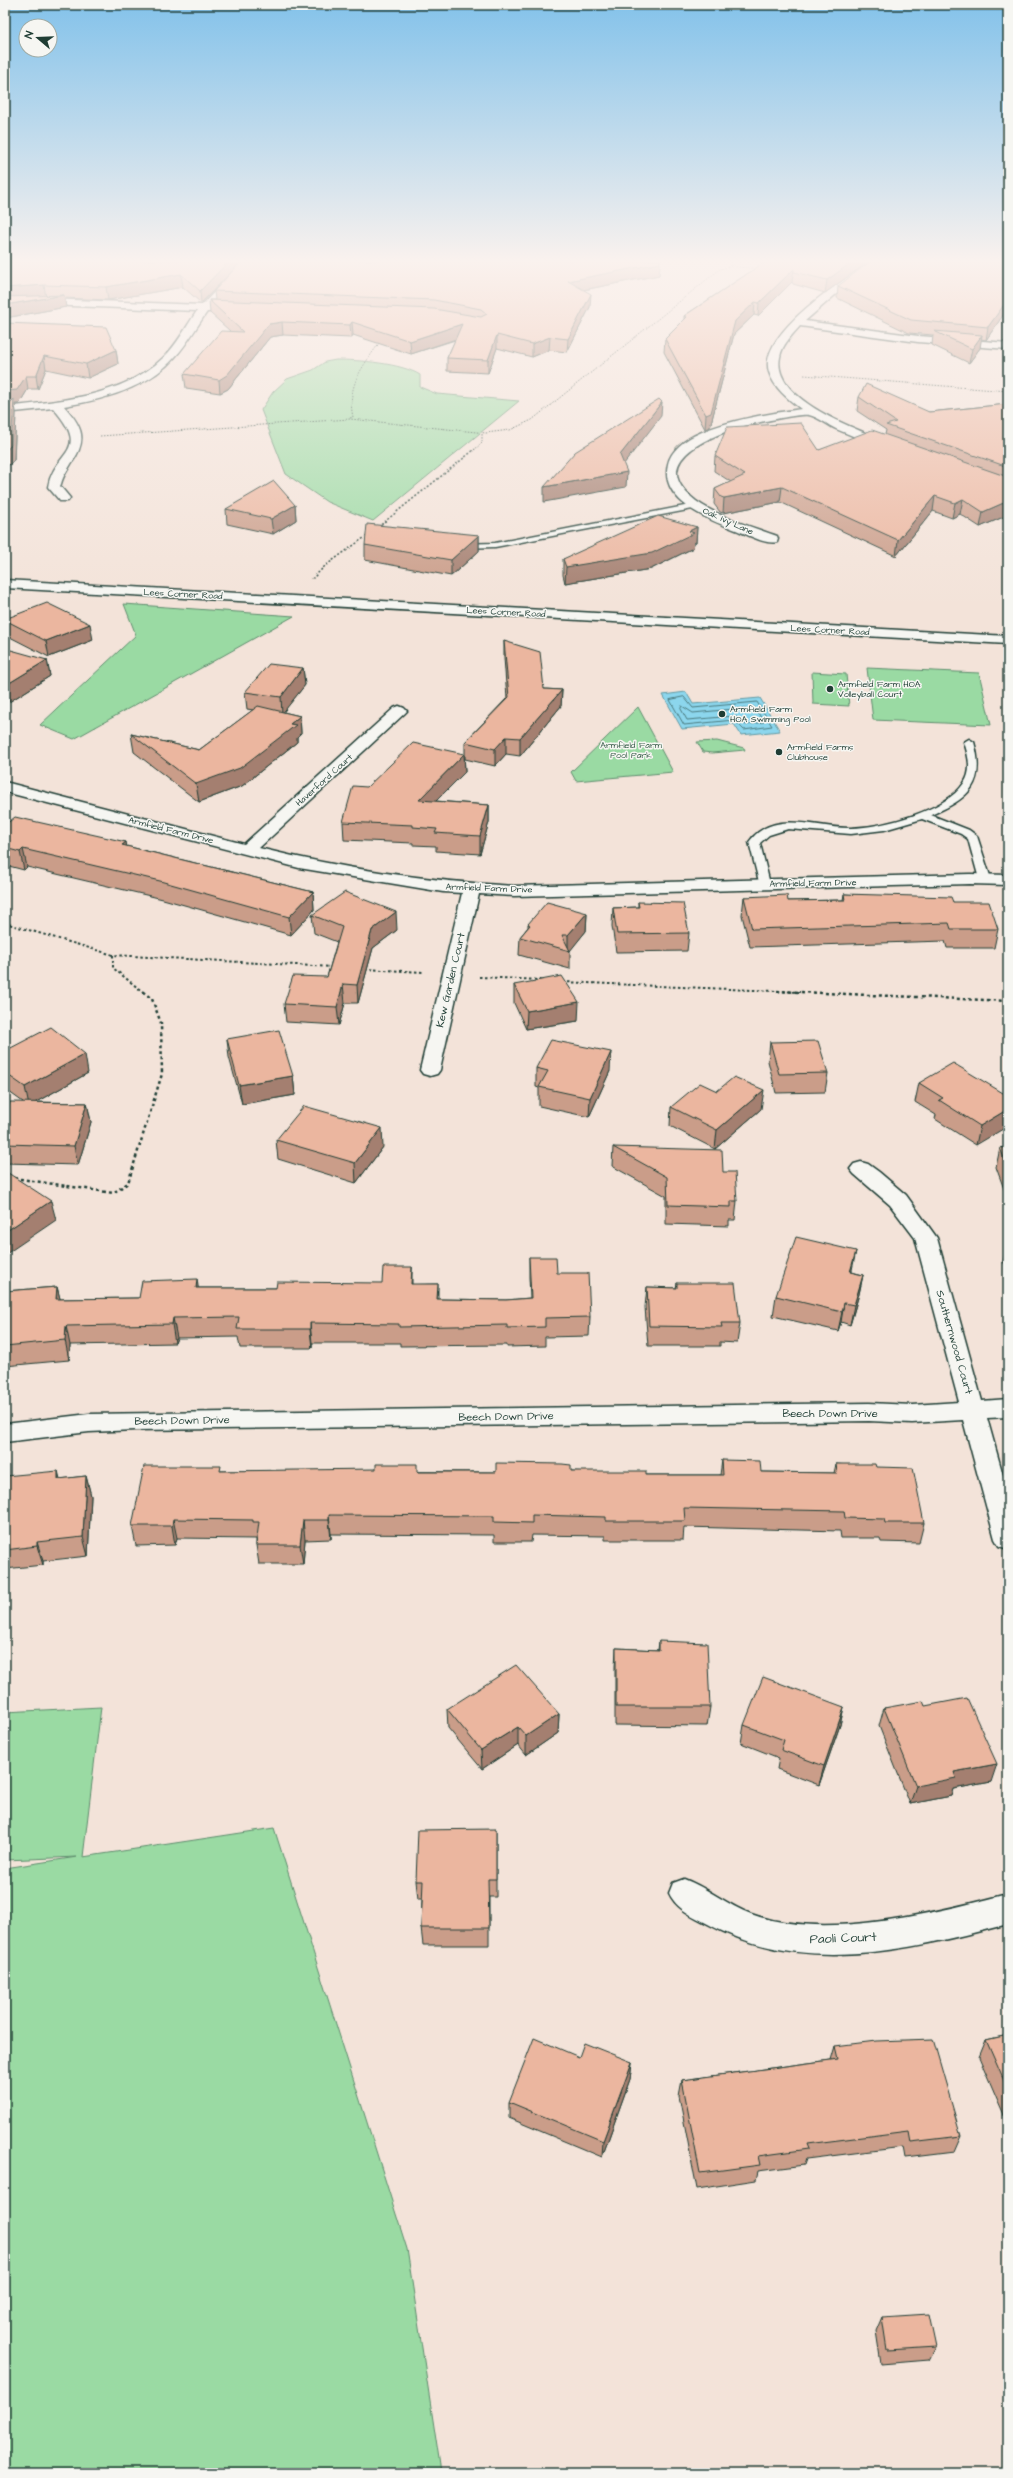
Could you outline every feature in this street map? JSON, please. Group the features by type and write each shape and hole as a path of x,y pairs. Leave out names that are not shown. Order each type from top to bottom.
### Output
{"street":[{"path":"5,410 56,404 113,390 144,376"},
{"path":"776,376 783,387 810,411 862,436 896,448"},
{"path":"56,404 74,425 78,438 77,447 55,479 54,487 64,498"},
{"name":"Oak Ivy Lane","path":"772,539 695,506 676,487 672,477 673,462 690,443 704,435 737,424 810,411"},
{"name":"Lees Corner Road","path":"5,584 1008,640"},
{"name":"Haverford Court","path":"248,849 400,711"},
{"name":"Armfield Farm Drive","path":"5,787 248,849 347,872 471,890 514,891 986,879 1008,880"},
{"name":"Kew Garden Court","path":"430,1070 471,890"},
{"name":"Southernwood Court","path":"862,1169 887,1188 911,1213 926,1238 1008,1539"},
{"name":"Beech Down Drive","path":"5,1433 89,1423 136,1421 869,1412 912,1414 1008,1408"},
{"name":"Paoli Court","path":"684,1893 724,1918 773,1935 822,1940 877,1936 954,1924 1008,1909"}],"lane":[{"path":"450,545 495,545 695,506"},
{"path":"764,884 754,842 762,833 776,826 794,824 852,831 886,826 924,816 953,800 967,786 974,769 969,742"},
{"path":"924,816 965,832 972,838 986,879"}],"path":[{"path":"350,419 353,417 349,406 352,385 358,376"},
{"path":"78,438 350,419 482,433 518,428 532,420 587,376"},
{"path":"828,376 1008,391"},
{"path":"377,527 482,443 482,433"},
{"path":"307,581 311,580 325,566 371,532"},
{"path":"5,923 113,955 333,967"},
{"path":"13,1178 112,1193 128,1183 162,1074 161,1022 152,999 131,984 114,968 113,955"},
{"path":"364,969 548,981"},
{"path":"556,981 1008,1001"}],"green space":[{"path":"297,376 420,376 420,387 437,394 519,401 373,521 327,502 286,474 261,410 273,392 287,379"},
{"path":"124,604 294,616 74,739 40,725 136,635"},
{"path":"867,668 979,673 991,725 873,720"},
{"name":"Armfield Farm HOA Volleyball Court","path":"812,672 846,674 849,706 813,704"},
{"name":"Armfield Farm Pool Park","path":"638,707 673,772 576,781 571,772"},
{"path":"717,741 744,748 745,750 712,753 703,752 697,742"},
{"path":"101,1707 83,1857 274,1828 407,2249 441,2473 5,2473 5,1868 77,1857 5,1860 5,1712"}],"water":[{"name":"Armfield Farm HOA Swimming Pool","path":"686,692 693,704 760,698 780,731 741,735 734,724 682,729 663,695"}],"building":[{"path":"5,376 36,376 26,376 17,390 5,391"},
{"path":"194,376 226,376 219,380"},
{"path":"685,376 721,376 711,413 706,415"},
{"path":"866,384 929,412 1008,404 1008,467 886,425 896,422 859,397"},
{"path":"14,399 11,445 5,452 5,408"},
{"path":"659,399 662,402 620,455 627,472 544,487 575,452"},
{"path":"801,423 819,450 872,430 1008,477 1008,501 983,512 963,499 955,503 935,496 898,540 782,487 724,498 721,497 715,489 745,475 715,456 727,427"},
{"path":"274,481 295,505 271,519 226,509"},
{"path":"658,516 697,527 689,531 694,533 652,553 566,567 563,559"},
{"path":"367,524 479,535 451,560 365,545"},
{"path":"47,603 90,624 46,641 5,620"},
{"path":"504,641 540,652 544,689 562,690 520,738 506,737 495,749 465,742 509,697"},
{"path":"11,650 47,660 5,685 5,654"},
{"path":"269,664 303,668 281,697 245,692"},
{"path":"258,706 300,716 290,724 296,725 240,768 196,784 131,734 199,750"},
{"path":"413,743 464,754 419,800 489,805 480,836 435,833 437,829 413,827 413,825 343,822 353,786 367,787"},
{"path":"15,817 126,842 122,845 313,892 289,917 160,881 23,849 20,852 5,848 5,825"},
{"path":"345,892 396,912 372,930 357,985 343,984 337,1007 284,1004 293,976 327,977 342,927 312,915"},
{"path":"844,894 951,897 953,902 989,902 998,929 951,929 949,923 752,929 744,897 787,895 788,901 845,900"},
{"path":"547,902 587,913 568,935 562,935 570,951 520,937 530,925 528,924"},
{"path":"638,902 683,903 689,933 617,934 613,908 639,907"},
{"path":"562,976 579,1002 527,1011 514,985"},
{"path":"51,1027 85,1054 25,1087 5,1073 5,1051"},
{"path":"279,1030 293,1076 239,1085 227,1039"},
{"path":"551,1040 611,1052 590,1098 539,1087 548,1071 536,1068"},
{"path":"818,1041 828,1073 779,1074 770,1042"},
{"path":"953,1063 1008,1096 1008,1109 980,1126 939,1100 943,1098 919,1083"},
{"path":"734,1077 764,1090 717,1130 671,1107 700,1083 717,1091"},
{"path":"10,1102 87,1103 74,1146 5,1144 5,1115"},
{"path":"304,1106 382,1128 355,1163 276,1140"},
{"path":"613,1147 722,1150 723,1172 735,1172 737,1201 731,1201 731,1207 668,1205 667,1177"},
{"path":"1008,1147 1008,1168 1000,1148"},
{"path":"5,1171 51,1201 5,1232"},
{"path":"796,1237 856,1251 850,1272 863,1275 854,1305 844,1303 842,1312 776,1296"},
{"path":"529,1257 556,1257 557,1273 588,1273 590,1317 545,1318 545,1327 507,1328 507,1325 399,1327 399,1324 310,1323 310,1329 237,1329 239,1317 173,1318 172,1324 66,1326 65,1340 5,1346 5,1291 57,1287 56,1299 139,1298 142,1281 197,1279 196,1288 276,1288 277,1282 382,1283 383,1267 412,1267 411,1284 438,1284 437,1299 506,1300 531,1298"},
{"path":"677,1283 735,1283 740,1323 721,1323 722,1327 649,1326 647,1287 677,1288"},
{"path":"722,1460 760,1461 761,1472 837,1473 836,1464 875,1464 876,1467 913,1468 924,1523 885,1523 884,1519 845,1518 844,1511 684,1508 685,1521 606,1521 606,1517 532,1515 532,1523 494,1522 494,1516 329,1515 329,1520 303,1520 300,1545 256,1545 259,1522 253,1522 253,1520 173,1519 172,1526 132,1526 144,1466 221,1466 220,1471 376,1469 376,1464 417,1464 417,1472 496,1472 496,1463 562,1464 571,1465 571,1471 646,1471 646,1475 723,1475"},
{"path":"58,1471 58,1479 86,1476 83,1537 37,1542 37,1546 5,1550 5,1476"},
{"path":"659,1641 707,1643 710,1707 616,1707 616,1648 659,1650"},
{"path":"516,1665 559,1714 526,1736 518,1727 481,1750 447,1709"},
{"path":"763,1677 844,1707 824,1766 781,1750 784,1740 744,1725"},
{"path":"967,1698 997,1764 954,1772 956,1778 916,1786 884,1708 923,1701 925,1706"},
{"path":"496,1829 496,1879 488,1879 489,1928 421,1928 423,1881 416,1881 418,1830"},
{"path":"1008,2035 1008,2090 986,2040"},
{"path":"534,2038 579,2057 584,2043 632,2062 603,2141 509,2102"},
{"path":"933,2039 961,2136 911,2142 909,2131 807,2144 809,2149 758,2156 760,2165 700,2173 682,2080 838,2059 835,2046 876,2041"},
{"path":"929,2314 936,2347 887,2350 882,2317"}],"place":[{"name":"Armfield Farm HOA Volleyball Court","path":"830,689"},
{"name":"Armfield Farm HOA Swimming Pool","path":"722,714"},
{"name":"Armfield Farms Clubhouse","path":"779,752"}]}
